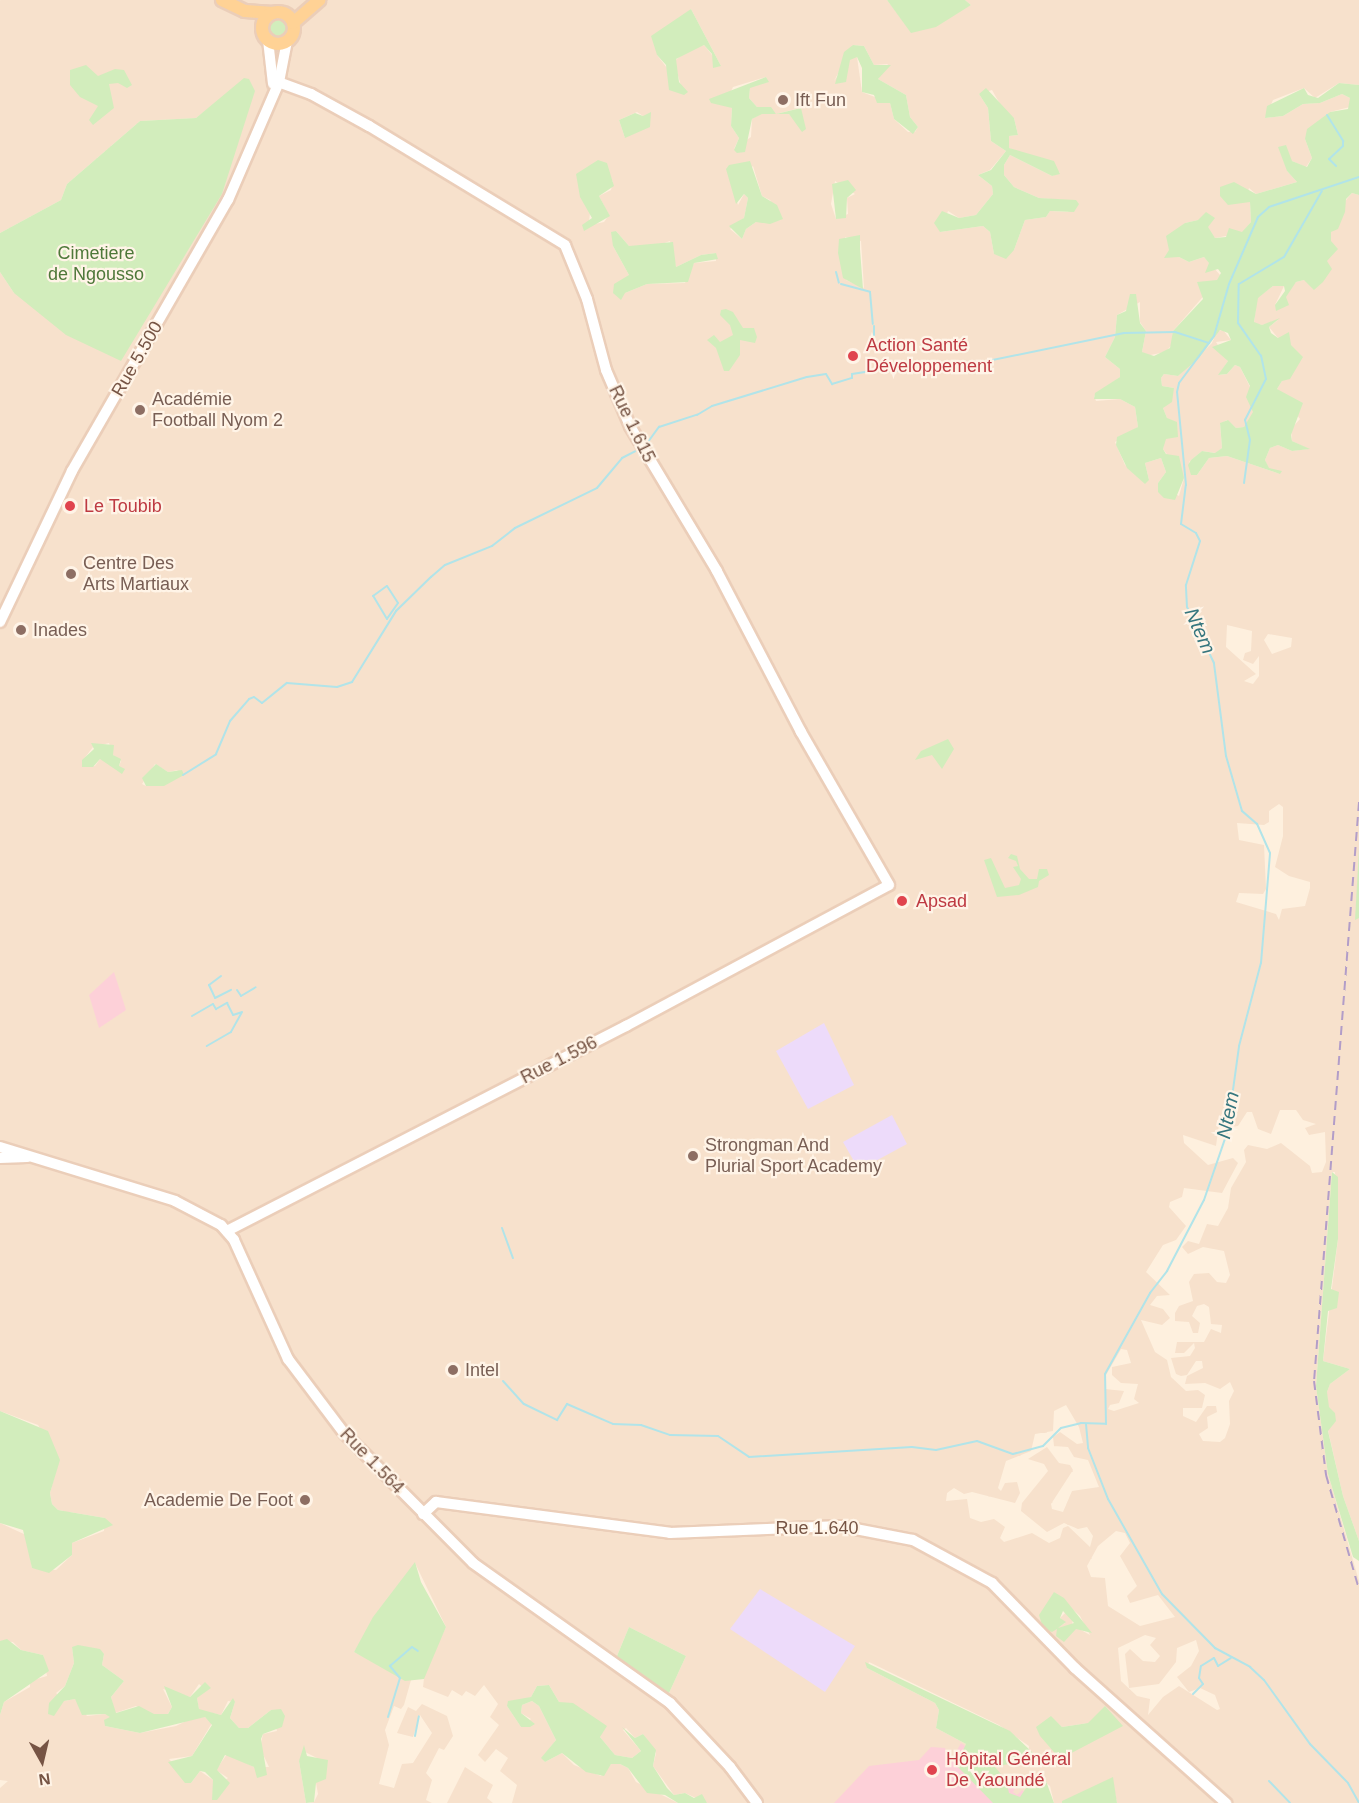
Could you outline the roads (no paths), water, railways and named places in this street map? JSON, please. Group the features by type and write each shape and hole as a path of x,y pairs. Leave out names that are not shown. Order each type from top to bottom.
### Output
{"main road":[{"path":"222,0 246,11 278,13 293,23"},
{"path":"246,11 262,28 268,40 287,41 292,34 293,23 314,2"},
{"path":"262,28 265,18 314,2"}],"street":[{"path":"268,40 276,81"},
{"path":"276,81 287,41"},
{"name":"Rue 5.500","path":"0,622 72,471 228,200 273,95 276,81"},
{"name":"Rue 1.615","path":"276,81 311,94 369,126 565,245 587,299 606,370 630,426 717,571 801,732 889,885"},
{"name":"Rue 1.596","path":"227,1231 637,1021 889,885"},
{"path":"0,1148 0,1157 30,1157"},
{"name":"Rue 1.564","path":"0,1148 175,1201 205,1215 227,1231 288,1359 311,1394 423,1514 473,1563 670,1703 722,1758 757,1803"},
{"name":"Rue 1.640","path":"423,1514 436,1502 670,1533 840,1526 866,1528 913,1540 992,1583 1075,1668 1226,1803"}],"waterway":[{"path":"1327,115 1343,141 1343,146 1329,159 1336,166"},
{"name":"Ntem","path":"503,1381 524,1404 557,1420 567,1404 613,1424 641,1425 670,1435 718,1436 749,1457 912,1447 936,1450 977,1441 1013,1454 1043,1446 1061,1428 1081,1423 1106,1424 1105,1374 1150,1293 1167,1271 1204,1200 1227,1133 1239,1046 1261,963 1270,853 1257,824 1242,811 1226,756 1214,663 1187,607 1186,585 1200,541 1196,533 1181,524 1186,485 1177,392 1179,383 1214,336 1229,284 1258,217 1269,207 1359,177"},
{"path":"1244,483 1250,440 1245,420 1266,379 1261,356 1238,323 1239,284 1284,257 1322,191"},
{"path":"836,272 839,283"},
{"path":"841,284 870,292 873,324"},
{"path":"874,326 874,346 884,347"},
{"path":"645,446 659,427 697,415 712,406 807,377 826,374 832,384 852,378 852,374 878,370 934,372 1124,333 1175,332 1209,343"},
{"path":"183,775 216,754 230,721 249,699 254,697 262,703 287,683 337,687 352,682 396,611 445,565 492,546 515,528 597,488 622,458 640,449"},
{"path":"387,586 398,603 387,619 373,596 387,586"},
{"path":"221,976 209,985 215,998 231,990"},
{"path":"237,990 241,996 256,987"},
{"path":"192,1016 213,1004 216,1009 227,1003 233,1015 242,1012 231,1032 207,1046"},
{"path":"502,1228 513,1258"},
{"path":"1086,1424 1088,1448 1108,1499 1162,1594 1215,1648 1250,1667 1264,1680 1310,1744 1348,1783 1359,1803"},
{"path":"388,1717 400,1678 390,1666 412,1647 418,1651"},
{"path":"1193,1694 1203,1684 1199,1678 1201,1666 1214,1658 1218,1666 1231,1658"},
{"path":"415,1736 419,1716"},
{"path":"1269,1781 1290,1803"}],"railway":[{"path":"1359,802 1314,1381 1326,1475 1359,1589"}],"place":[{"name":"Ift Fun","path":"783,100"},
{"name":"Action Santé Développement","path":"853,356"},
{"name":"Académie Football Nyom 2","path":"140,410"},
{"name":"Le Toubib","path":"70,506"},
{"name":"Centre Des Arts Martiaux","path":"71,574"},
{"name":"Inades","path":"21,630"},
{"name":"Apsad","path":"902,901"},
{"name":"Strongman And Plurial Sport Academy","path":"693,1156"},
{"name":"Intel","path":"453,1370"},
{"name":"Academie De Foot","path":"305,1500"},
{"name":"Hôpital Général De Yaoundé","path":"932,1770"}],"park label":[{"name":"Cimetiere de Ngousso","path":"96,264"}]}
